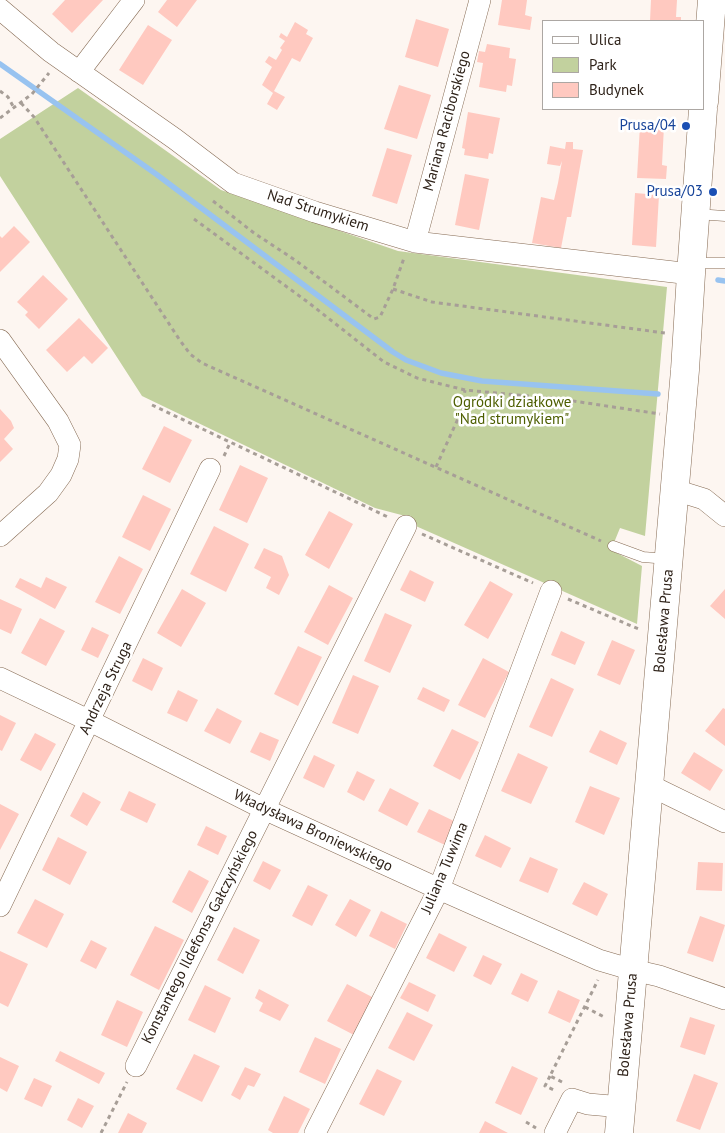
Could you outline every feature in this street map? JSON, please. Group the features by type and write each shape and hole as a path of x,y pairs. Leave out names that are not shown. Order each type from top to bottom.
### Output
{"street":[{"path":"79,72 134,0"},
{"name":"Mariana Raciborskiego","path":"412,242 480,0"},
{"path":"705,89 712,0"},
{"name":"Nad Strumykiem","path":"0,9 51,52 175,139 233,183 315,212 412,242 691,269"},
{"name":"Bolesława Prusa","path":"620,1120 685,370 703,110"},
{"path":"0,536 48,492 65,467 70,445 58,421 2,347"},
{"name":"Andrzeja Struga","path":"0,906 210,469"},
{"path":"675,490 704,499 725,516"},
{"name":"Konstantego Ildefonsa Gałczyńskiego","path":"136,1066 406,526"},
{"name":"Juliana Tuwima","path":"315,1133 439,889 550,591"},
{"name":"Władysława Broniewskiego","path":"0,678 264,809 599,960 659,976 725,999"},
{"path":"649,785 725,822"},
{"path":"555,1133 572,1099 588,1104 620,1120"}],"lane":[{"path":"695,214 725,216"},
{"path":"691,269 725,263"},
{"path":"613,546 643,557 669,559"}],"path":[{"path":"0,118 32,94 40,85"},
{"path":"0,91 8,97 14,108"},
{"path":"21,102 34,117 190,354 202,363 613,546"},
{"path":"213,201 254,233 295,260 374,319 380,317 412,242"},
{"path":"194,219 309,303 384,362 417,378 465,390 560,399 666,415"},
{"path":"393,289 432,302 673,334"},
{"path":"436,468 462,410 465,390"},
{"path":"545,1086 597,982"},
{"path":"585,1006 613,1022"},
{"path":"101,1133 136,1066"},
{"path":"550,1076 565,1084"}],"green space":[{"name":"Ogródki działkowe \"Nad strumykiem\"","path":"78,88 221,190 398,251 667,287 645,536 620,528 611,550 642,566 637,624 409,523 409,517 375,508 142,396 0,176 0,139"}],"building":[{"path":"65,0 103,0 72,33 52,14"},
{"path":"167,0 197,0 177,27 158,12"},
{"path":"502,0 527,0 525,15 532,17 530,30 498,25"},
{"path":"651,0 677,0 676,17 681,17 681,20 650,20"},
{"path":"416,19 449,29 438,67 405,57"},
{"path":"295,22 308,30 306,34 313,38 300,62 292,58 274,91 285,97 277,110 267,104 273,93 262,85 272,67 265,62 269,56 276,60 282,50 280,48 285,41 279,37 281,33 287,37"},
{"path":"148,25 172,40 143,85 119,70"},
{"path":"487,44 510,48 509,58 516,59 512,86 507,85 506,92 479,87 483,63 477,62 479,51 485,52"},
{"path":"399,85 431,95 417,139 384,129"},
{"path":"468,112 500,118 493,154 489,153 488,159 464,155 465,149 462,148"},
{"path":"640,125 664,126 662,165 667,166 666,179 637,178"},
{"path":"566,142 573,142 573,149 583,150 571,217 567,217 561,248 532,243 541,197 554,200 558,183 562,161 560,166 547,164 550,146 565,149"},
{"path":"387,148 412,155 397,204 372,196"},
{"path":"465,174 489,179 479,230 455,225"},
{"path":"635,193 659,195 656,247 632,245"},
{"path":"14,226 30,242 0,272 0,236 2,238"},
{"path":"43,275 68,299 39,329 25,315 28,312 17,302"},
{"path":"79,318 108,348 92,364 84,356 67,372 46,350"},
{"path":"0,409 11,421 14,428 4,439 13,449 0,462"},
{"path":"164,426 192,440 170,483 142,469"},
{"path":"240,465 268,478 247,523 219,510"},
{"path":"143,495 171,509 150,551 122,537"},
{"path":"329,511 353,524 329,569 305,555"},
{"path":"214,526 249,544 226,592 190,574"},
{"path":"264,548 282,556 289,575 279,595 266,588 271,577 254,568"},
{"path":"119,556 143,569 120,614 95,602"},
{"path":"410,570 434,582 425,602 400,590"},
{"path":"46,577 67,587 55,609 15,587 20,578 41,588"},
{"path":"490,581 513,594 488,639 464,625"},
{"path":"329,585 353,598 328,645 304,632"},
{"path":"182,589 206,603 181,647 157,633"},
{"path":"725,589 725,619 710,606"},
{"path":"0,599 22,609 11,634 0,629"},
{"path":"385,613 412,625 390,673 364,661"},
{"path":"40,618 65,631 46,666 21,653"},
{"path":"92,627 109,635 98,658 81,650"},
{"path":"561,631 585,642 575,665 551,655"},
{"path":"612,640 635,650 620,685 597,675"},
{"path":"298,646 322,657 298,706 274,694"},
{"path":"143,658 163,668 152,691 132,681"},
{"path":"483,658 509,672 485,718 458,705"},
{"path":"353,675 379,686 358,734 332,723"},
{"path":"551,678 574,689 552,737 529,727"},
{"path":"423,687 450,700 444,712 417,699"},
{"path":"178,690 198,700 187,722 167,713"},
{"path":"217,708 242,721 230,744 204,731"},
{"path":"723,708 725,709 725,746 705,731"},
{"path":"0,715 16,723 2,751 0,750"},
{"path":"452,729 479,742 460,780 433,766"},
{"path":"600,730 627,743 617,765 589,752"},
{"path":"260,732 279,740 270,761 250,752"},
{"path":"35,733 56,744 41,771 20,760"},
{"path":"694,752 723,770 710,791 681,773"},
{"path":"518,753 548,767 531,804 501,791"},
{"path":"314,755 335,765 324,788 303,778"},
{"path":"357,771 375,780 364,801 347,792"},
{"path":"590,786 620,798 604,835 575,822"},
{"path":"390,788 419,803 407,826 378,811"},
{"path":"129,791 156,804 147,823 120,810"},
{"path":"83,792 101,802 87,826 70,816"},
{"path":"0,804 19,814 0,850"},
{"path":"429,809 456,822 445,845 417,832"},
{"path":"206,826 227,836 218,855 197,845"},
{"path":"485,835 511,848 501,868 475,856"},
{"path":"58,837 87,852 70,885 42,870"},
{"path":"530,857 558,869 548,893 519,881"},
{"path":"263,861 281,870 270,890 253,881"},
{"path":"698,862 723,863 722,891 696,890"},
{"path":"189,870 209,881 192,913 172,902"},
{"path":"584,882 608,894 597,916 572,904"},
{"path":"308,885 328,895 312,926 292,916"},
{"path":"35,899 64,914 47,948 17,933"},
{"path":"350,899 371,910 356,937 335,925"},
{"path":"381,911 407,924 395,949 369,936"},
{"path":"700,916 725,925 713,962 687,953"},
{"path":"155,926 184,940 159,990 130,975"},
{"path":"234,927 260,940 243,974 217,960"},
{"path":"439,933 467,947 454,972 426,958"},
{"path":"91,940 107,948 96,969 80,961"},
{"path":"0,951 28,964 8,1007 0,1003"},
{"path":"483,955 502,964 491,985 473,976"},
{"path":"521,973 538,981 528,1002 511,994"},
{"path":"409,982 436,995 428,1012 400,998"},
{"path":"347,984 374,998 354,1035 327,1021"},
{"path":"205,985 231,998 215,1033 188,1020"},
{"path":"259,989 289,1005 280,1021 259,1011 263,1003 255,998"},
{"path":"558,990 580,1000 570,1023 548,1013"},
{"path":"117,1000 143,1012 127,1047 101,1035"},
{"path":"407,1012 433,1025 414,1061 388,1048"},
{"path":"690,1017 715,1025 705,1055 680,1047"},
{"path":"315,1037 341,1049 325,1084 299,1072"},
{"path":"60,1051 105,1073 99,1084 55,1061"},
{"path":"194,1054 220,1066 202,1102 176,1089"},
{"path":"0,1057 19,1066 7,1092 0,1088"},
{"path":"512,1066 538,1078 521,1115 495,1103"},
{"path":"245,1067 261,1074 254,1087 248,1085 240,1100 231,1095"},
{"path":"377,1069 402,1081 384,1116 359,1104"},
{"path":"694,1074 718,1083 700,1130 676,1121"},
{"path":"34,1078 52,1086 42,1107 24,1099"},
{"path":"284,1096 310,1109 298,1133 273,1133 268,1130"},
{"path":"78,1098 94,1106 82,1128 67,1120"},
{"path":"128,1113 147,1123 142,1133 118,1133"},
{"path":"485,1121 508,1133 479,1133"}],"waterway":[{"path":"0,64 156,174 406,360 441,373 482,381 658,394"},
{"path":"718,280 725,281"}],"place":[{"name":"Prusa/04","path":"686,126"},
{"name":"Prusa/03","path":"713,192"}]}
